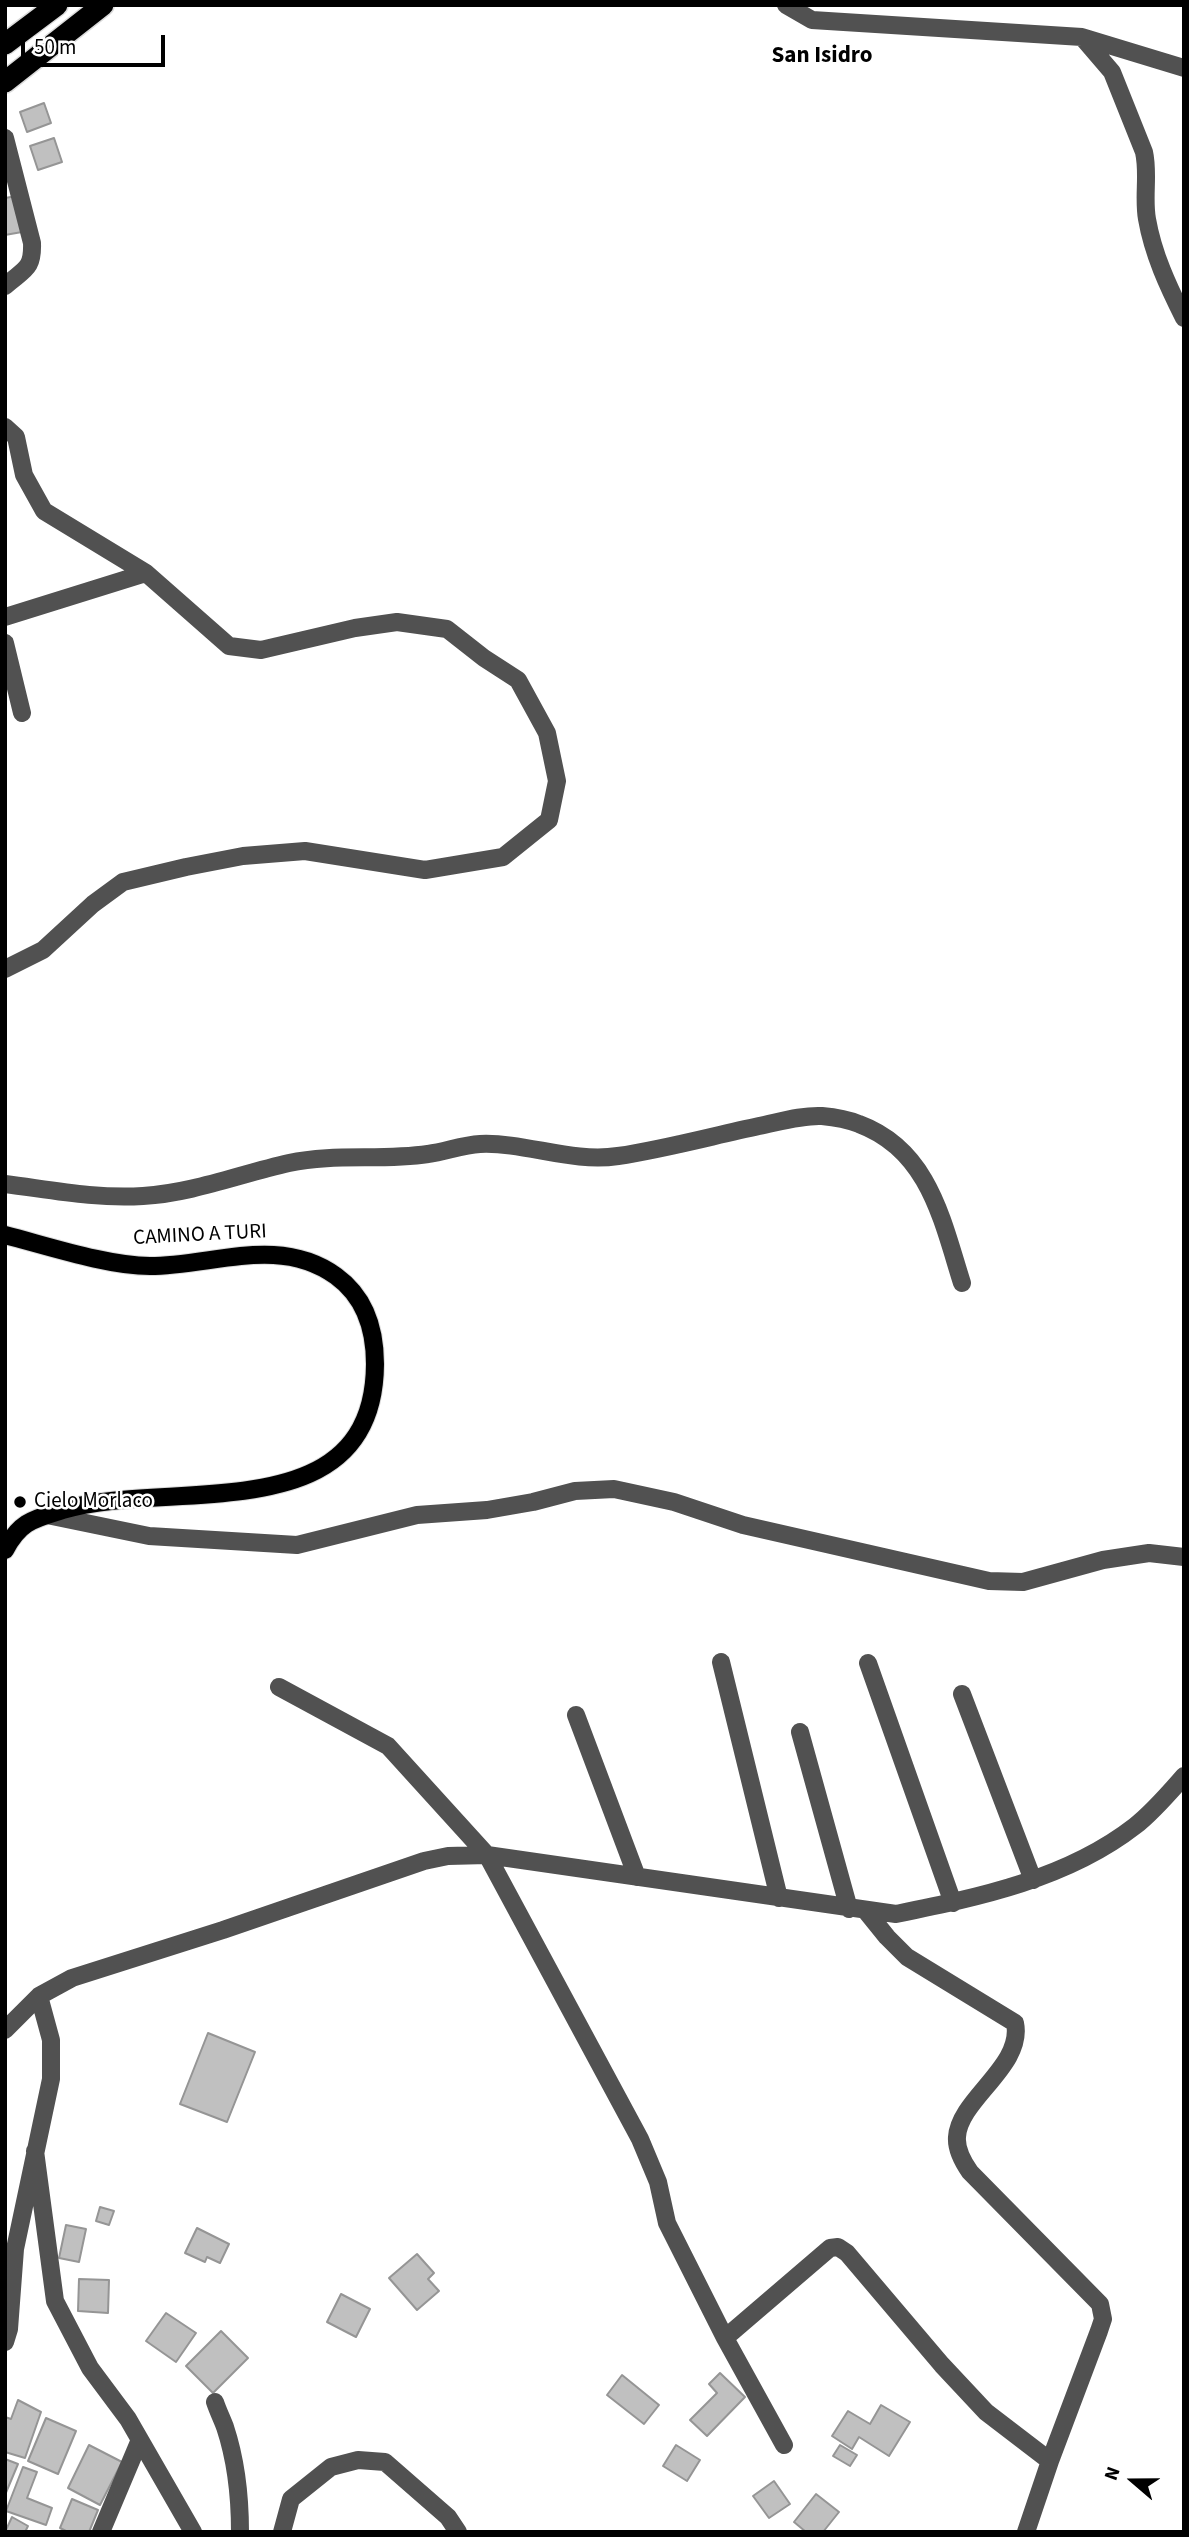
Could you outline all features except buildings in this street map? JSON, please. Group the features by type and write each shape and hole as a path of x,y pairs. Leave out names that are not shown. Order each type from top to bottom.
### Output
{"highway":[{"path":"5,44 57,5"},
{"path":"5,82 103,5"}],"main road":[{"name":"CAMINO A TURI","path":"5,1236 110,1261 150,1266 260,1253 292,1257 324,1267 350,1286 365,1310 375,1341 375,1378 367,1414 352,1444 330,1464 295,1481 260,1489 87,1503 26,1522 5,1550"}],"street":[{"path":"786,5 812,20 1082,37 1184,68"},
{"path":"1082,37 1112,72 1144,152 1147,166 1147,218 1160,267 1184,317"},
{"path":"5,138 32,243 33,258 30,266 5,286"},
{"path":"5,427 16,437 24,475 44,511 146,573 229,646 261,650 355,628 397,622 447,629 518,680 547,733 557,780 549,820 503,858 425,870 305,851 243,856 123,882 93,904 43,950 5,969"},
{"path":"5,617 146,573"},
{"path":"5,643 22,713"},
{"path":"5,1184 104,1197 145,1196 180,1192 292,1162 428,1154 478,1144 497,1144 585,1157 617,1156 778,1122 822,1116 858,1124 880,1135 908,1157 919,1170 934,1194 962,1283"},
{"path":"47,1515 149,1536 297,1545 417,1515 487,1510 575,1491 614,1489 674,1502 743,1525 989,1581 1023,1582 1104,1560 1149,1553 1184,1557"},
{"path":"722,1662 779,1898"},
{"path":"868,1663 953,1903"},
{"path":"279,1687 387,1746 487,1855 640,2139 658,2182 667,2223 783,2445"},
{"path":"962,1694 1033,1880"},
{"path":"576,1715 638,1877"},
{"path":"800,1732 858,1910 907,1957 1015,2023 1017,2035 1014,2049 964,2118 957,2136 960,2157 970,2172 1100,2304 1102,2319 1099,2331 1026,2532"},
{"path":"5,2030 39,1996 72,1978 424,1861 448,1856 487,1855 896,1914 953,1903 1033,1880 1096,1851 1136,1825 1184,1776"},
{"path":"5,2342 9,2329 15,2249 51,2079 51,2040 39,1996"},
{"path":"35,2151 55,2301 90,2368 128,2419 193,2532"},
{"path":"725,2338 830,2248 838,2247 847,2253 942,2365 986,2412 1050,2461"},
{"path":"215,2402 231,2450 240,2501 240,2532"},
{"path":"101,2532 139,2442"},
{"path":"282,2532 291,2499 331,2467 358,2460 385,2462 448,2517 458,2532"}],"place":[{"name":"Cielo Morlaco","path":"20,1502"}],"district":[{"name":"San Isidro","path":"822,57"}]}
